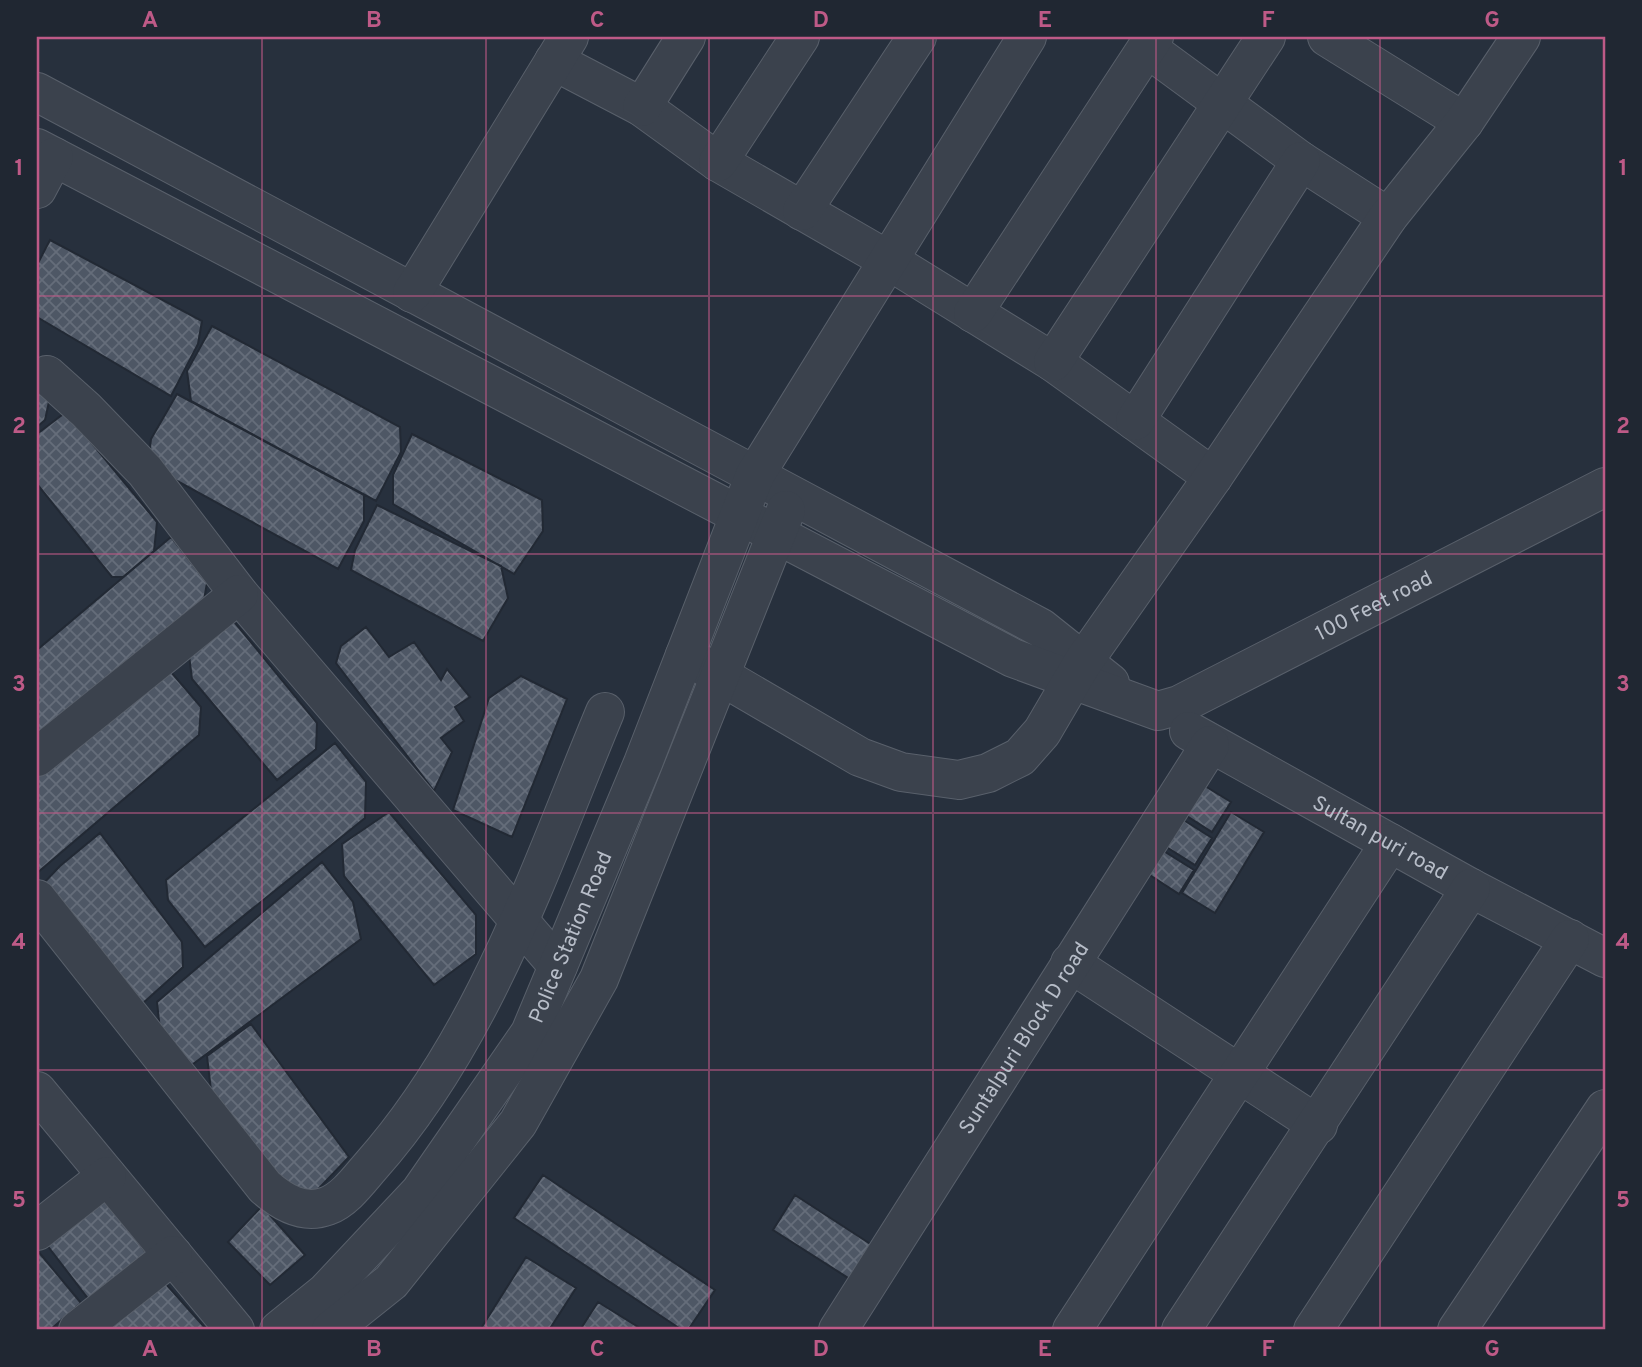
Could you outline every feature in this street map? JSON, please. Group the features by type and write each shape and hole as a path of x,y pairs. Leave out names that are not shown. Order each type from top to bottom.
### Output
{"street":[{"path":"642,107 686,37"},
{"path":"718,162 800,37"},
{"path":"802,211 917,37"},
{"name":"Police Station Road","path":"279,1330 326,1292 421,1192 530,1033 685,655 755,475 1027,37"},
{"path":"1053,362 1266,37"},
{"path":"1327,37 1464,122"},
{"path":"685,655 860,757 901,772 959,780 988,773 1020,757 1042,732 1077,671 1213,477 1388,217 1464,122 1521,37"},
{"path":"973,313 1150,42 1301,161 1388,217"},
{"path":"412,293 562,49 718,162 888,260 1053,362 1213,477"},
{"name":"Sultan puri road","path":"37,92 1041,628 1077,671 1471,888 1605,958"},
{"path":"1135,421 1301,161"},
{"path":"42,165 740,515 1013,658 1077,671"},
{"path":"47,375 86,410 145,471 239,593 558,967"},
{"name":"100 Feet road","path":"1149,709 1179,705 1605,487"},
{"name":"Police Station Road","path":"331,1330 391,1282 518,1123 599,979 792,495"},
{"path":"37,757 239,593"},
{"path":"37,899 265,1187 279,1200 316,1209 330,1205 349,1191 395,1139 428,1093 469,1023 519,920 606,712"},
{"name":"Suntalpuri Block D road","path":"838,1330 1210,745"},
{"path":"1072,1330 1390,843"},
{"path":"1181,1330 1471,888"},
{"path":"1313,1330 1570,939"},
{"path":"1070,964 1318,1125"},
{"path":"40,1101 107,1176 235,1330"},
{"path":"1457,1330 1605,1109"},
{"path":"37,1231 107,1176"},
{"path":"78,1330 173,1255"}],"building":[{"path":"50,240 202,321 198,344 171,396 37,317 37,265"},
{"path":"212,326 400,427 401,452 376,501 191,401 187,371"},
{"path":"37,371 52,388 45,420 37,427"},
{"path":"177,394 364,495 364,521 338,569 148,465 151,439"},
{"path":"66,412 157,522 154,551 123,577 112,577 37,484 37,434"},
{"path":"412,434 542,500 543,531 514,574 393,504 393,475"},
{"path":"377,505 501,566 508,598 483,641 351,570 355,550"},
{"path":"171,537 207,583 202,611 45,740 37,732 37,650"},
{"path":"227,613 317,723 316,749 277,780 192,679 188,647"},
{"path":"366,627 389,657 414,642 441,680 447,669 470,697 455,707 464,721 441,738 452,752 434,791 336,663 341,646"},
{"path":"165,665 201,707 199,735 37,873 37,772"},
{"path":"521,676 567,699 512,837 453,810 489,698"},
{"path":"335,743 366,782 365,818 205,947 168,900 166,880"},
{"path":"1195,780 1231,802 1212,832 1176,809"},
{"path":"389,812 476,915 476,954 434,985 344,876 342,844"},
{"path":"1231,812 1264,832 1215,913 1182,893"},
{"path":"1174,814 1212,838 1195,865 1157,841"},
{"path":"100,833 182,942 183,967 142,1004 41,886 60,866"},
{"path":"1154,845 1194,870 1179,894 1139,868"},
{"path":"322,862 353,902 361,939 189,1067 160,1030 157,1002"},
{"path":"251,1024 349,1157 301,1207 212,1099 207,1056"},
{"path":"543,1175 715,1290 688,1330 682,1330 514,1218"},
{"path":"98,1190 150,1258 93,1305 40,1236"},
{"path":"795,1195 875,1247 853,1281 773,1230"},
{"path":"262,1206 305,1255 270,1285 228,1242"},
{"path":"37,1250 81,1303 50,1330 37,1330"},
{"path":"526,1257 576,1288 549,1330 480,1330"},
{"path":"157,1274 207,1330 87,1330"},
{"path":"598,1302 643,1330 580,1330"}]}
